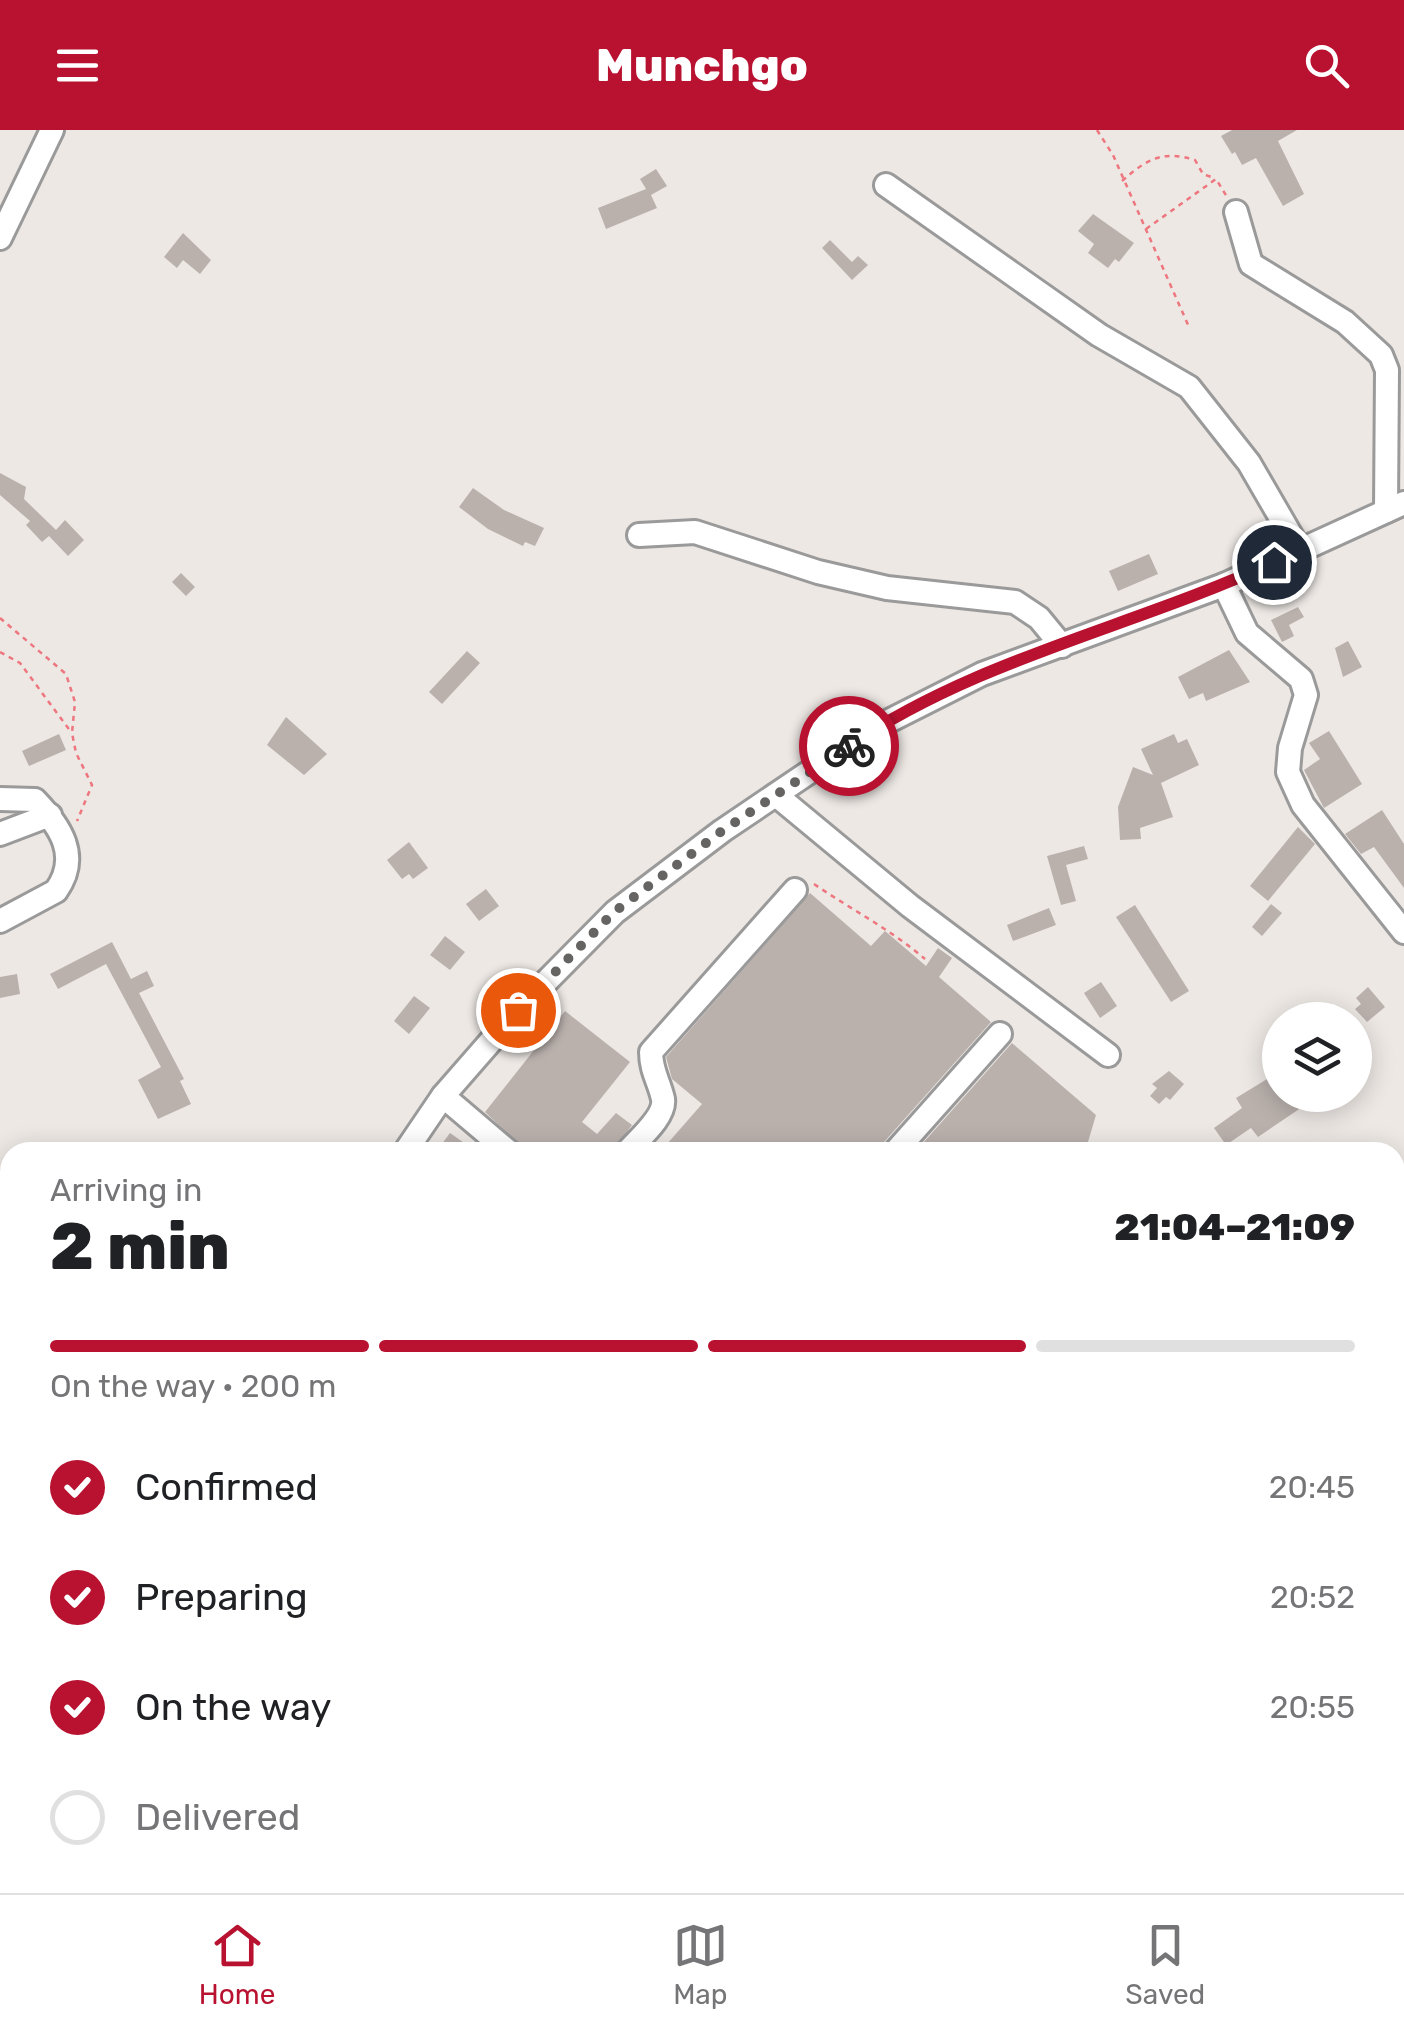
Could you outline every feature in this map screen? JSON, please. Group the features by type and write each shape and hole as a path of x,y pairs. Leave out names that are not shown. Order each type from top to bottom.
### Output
{"street":[{"path":"0,238 52,130"},
{"path":"886,185 1099,335 1189,387 1249,464 1300,551"},
{"path":"412,1142 443,1096 518,1010 614,912 873,729 937,695 1224,586 1395,507 1382,355 1345,322 1257,270 1244,246 1236,212"},
{"path":"639,535 695,532 818,572 886,588 1015,602 1039,618 1062,646"},
{"path":"1224,586 1247,633 1301,679 1306,695 1290,748 1288,772 1303,805 1404,932"},
{"path":"776,795 910,906 990,962 1108,1055"},
{"path":"0,799 35,800 50,815 67,843 66,870 56,891 0,922"},
{"path":"0,834 50,815"},
{"path":"635,1142 662,1111 664,1101 651,1071 651,1052 795,890"},
{"path":"904,1142 1000,1034"},
{"path":"443,1096 497,1142"}],"path":[{"path":"1098,130 1190,326"},
{"path":"1122,181 1155,156 1178,155 1195,160 1203,174 1216,179 1236,212"},
{"path":"1145,230 1216,179"},
{"path":"0,618 66,674 75,702 72,733"},
{"path":"0,652 20,663 72,733 92,785 67,843"},
{"path":"795,890 812,883 856,913 886,925 925,958"}],"building":[{"path":"1232,130 1297,130 1278,141 1304,194 1283,206 1256,158 1242,165 1235,152 1232,154 1221,136"},
{"path":"656,169 667,186 651,195 657,208 606,229 598,208 646,189 640,179"},
{"path":"1093,214 1134,243 1119,262 1115,259 1108,268 1088,253 1094,244 1078,231"},
{"path":"183,233 211,260 200,274 183,260 177,268 164,257"},
{"path":"830,240 852,262 858,256 868,265 852,280 822,248"},
{"path":"0,473 26,487 24,499 56,530 65,520 84,540 68,556 49,536 42,542 26,525 30,521 0,495"},
{"path":"473,488 504,510 544,528 535,546 525,542 523,546 488,529 459,507"},
{"path":"1149,554 1158,574 1118,591 1109,571"},
{"path":"181,573 195,587 186,596 172,582"},
{"path":"1298,607 1304,617 1289,625 1294,636 1282,642 1271,620"},
{"path":"1348,641 1362,667 1343,677 1335,648"},
{"path":"1229,650 1250,682 1206,701 1203,693 1189,699 1178,677"},
{"path":"467,651 480,663 442,704 429,692"},
{"path":"286,717 327,754 304,775 267,745"},
{"path":"1329,731 1362,784 1324,808 1304,770 1320,759 1309,743"},
{"path":"59,734 66,750 29,766 22,751"},
{"path":"1174,734 1178,743 1187,739 1199,765 1161,783 1173,817 1140,828 1141,839 1120,840 1118,807 1133,767 1153,775 1141,749"},
{"path":"1382,810 1404,844 1404,888 1374,847 1361,854 1345,834"},
{"path":"1298,827 1315,844 1268,901 1250,886"},
{"path":"409,842 428,868 413,879 409,874 402,879 387,860"},
{"path":"1084,846 1088,859 1066,865 1076,901 1061,905 1047,856"},
{"path":"486,889 499,906 479,921 466,904"},
{"path":"810,893 871,946 885,931 926,966 938,948 952,958 939,977 991,1022 884,1142 669,1142 702,1104 672,1079 666,1057"},
{"path":"1271,904 1282,913 1262,936 1252,927"},
{"path":"1135,905 1189,991 1171,1002 1116,917"},
{"path":"1049,908 1056,925 1013,941 1007,925"},
{"path":"445,936 465,952 450,970 430,955"},
{"path":"112,942 131,979 147,971 154,986 139,993 184,1079 180,1081 191,1104 158,1119 138,1080 161,1067 106,964 58,989 50,974"},
{"path":"17,974 20,994 0,998 0,977"},
{"path":"1101,982 1117,1006 1100,1018 1084,993"},
{"path":"1368,987 1385,1007 1372,1018 1372,1002 1359,1002 1356,998"},
{"path":"414,996 430,1008 409,1034 394,1021"},
{"path":"565,1011 630,1062 582,1122 597,1134 616,1113 632,1125 619,1142 516,1142 485,1112"},
{"path":"1012,1043 1096,1115 1088,1142 924,1142"},
{"path":"1169,1071 1184,1084 1170,1100 1166,1097 1159,1104 1150,1096 1157,1088 1152,1084"},
{"path":"1262,1082 1262,1112 1295,1112 1258,1137 1251,1128 1224,1142 1214,1128 1242,1108 1236,1098"},
{"path":"450,1133 463,1142 443,1142"}],"way so far":[{"path":"518,1010 614,912 722,831 849,746"}],"route":[{"path":"849,746 873,729 982,674 1224,586 1274,562"}]}
